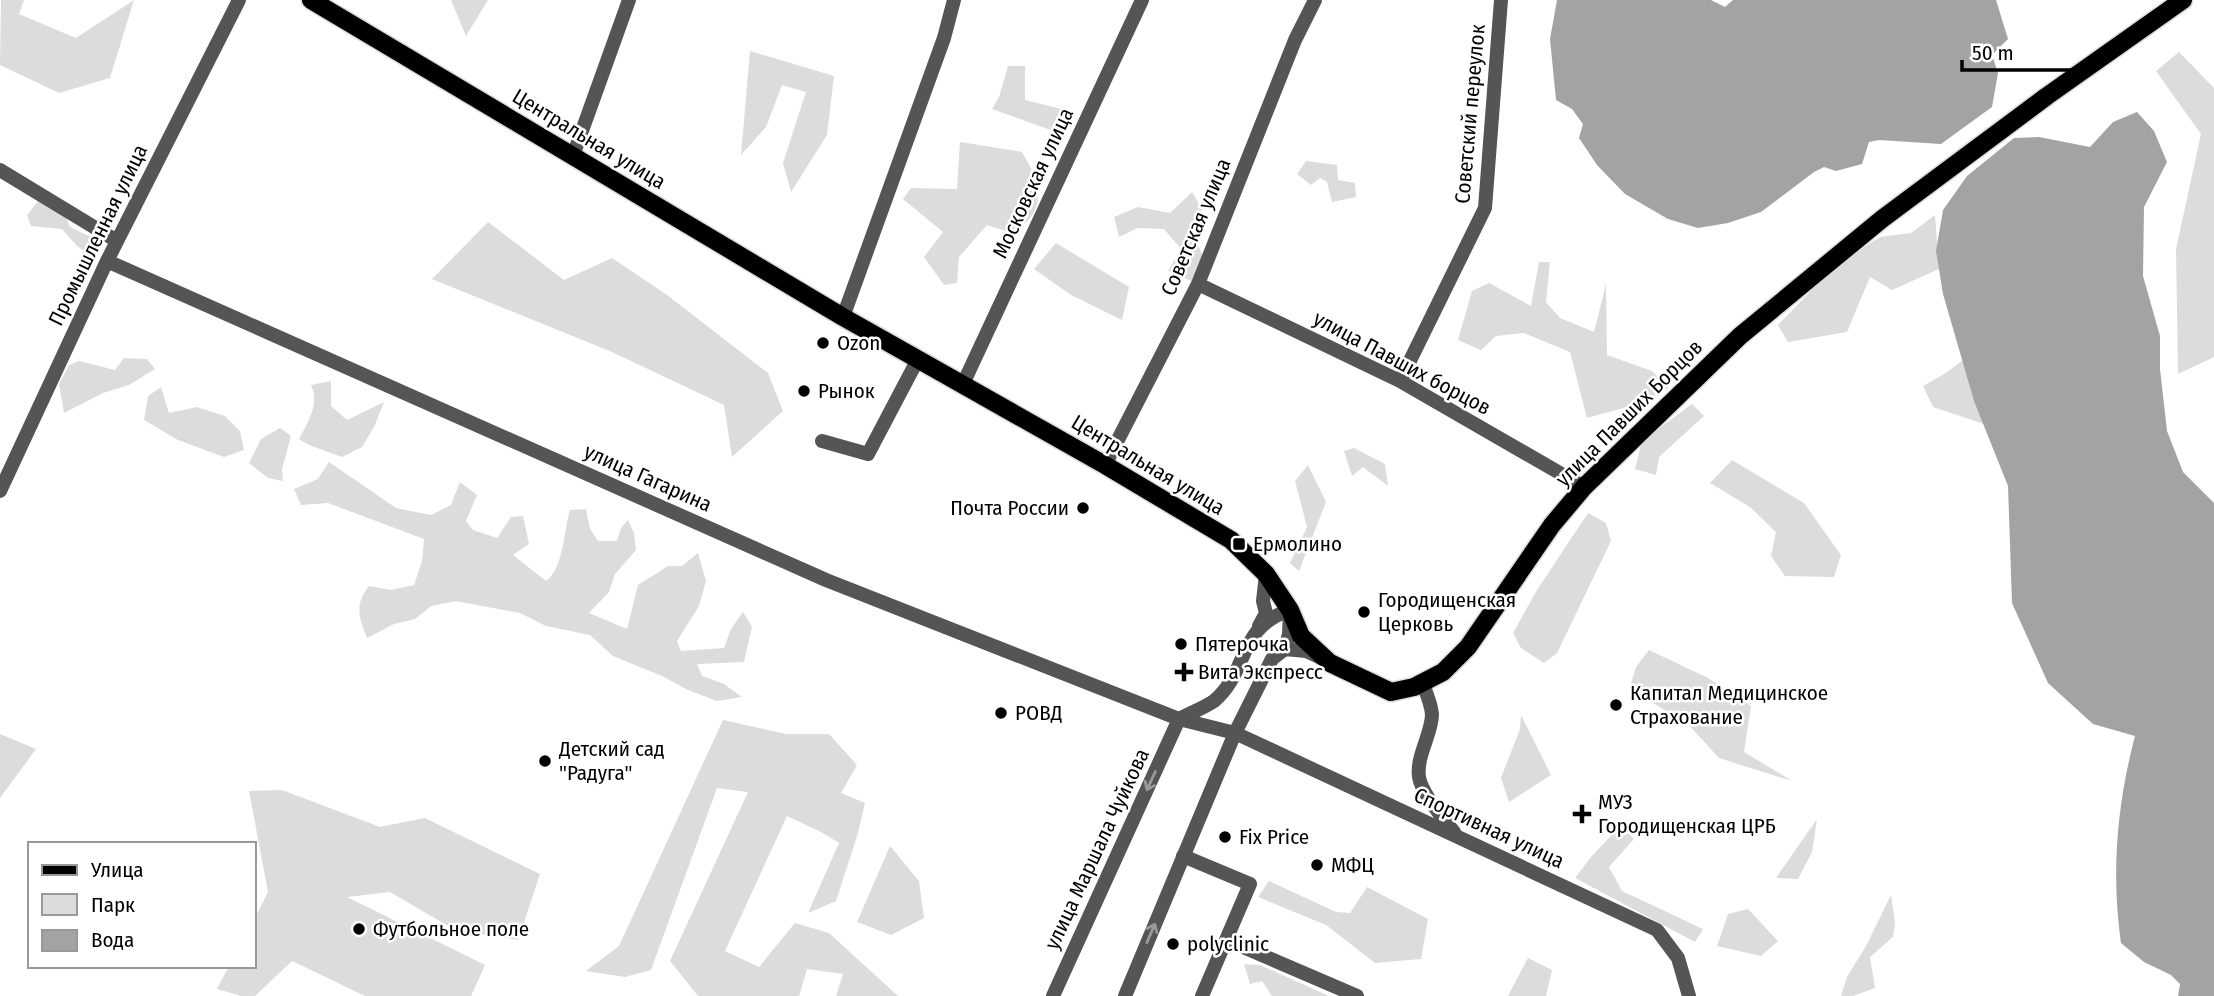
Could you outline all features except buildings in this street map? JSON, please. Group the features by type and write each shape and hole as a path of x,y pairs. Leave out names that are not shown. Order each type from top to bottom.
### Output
{"main road":[{"name":"Центральная улица","path":"311,0 843,317 1105,465 1231,540 1266,573 1290,610 1301,636 1330,663 1391,692"},
{"name":"улица Павших Борцов","path":"1391,692 1443,672 1468,647 1552,525 1584,487 1741,336 1882,219 2046,96 2183,0"}],"street":[{"name":"Промышленная улица","path":"0,491 107,261 239,0"},
{"path":"573,156 629,0"},
{"path":"843,317 944,38 954,0"},
{"name":"Московская улица","path":"963,384 1142,0"},
{"name":"Советская улица","path":"1105,465 1198,284 1294,40 1315,0"},
{"name":"Советский переулок","path":"1400,381 1485,208 1501,0"},
{"path":"0,170 117,241"},
{"name":"улица Гагарина","path":"107,261 826,580 1179,719 1235,733"},
{"name":"улица Павших борцов","path":"1198,284 1400,381 1584,487"},
{"path":"822,441 868,454 918,359"},
{"path":"1179,719 1214,701 1229,681 1266,613 1263,601 1266,573"},
{"path":"1125,996 1235,733 1272,659 1285,649 1290,610 1274,615 1256,630"},
{"path":"1285,649 1306,651 1330,663"},
{"path":"1422,682 1431,705 1432,717 1423,748 1419,778 1435,809 1457,836"},
{"name":"улица Маршала Чуйкова","path":"1052,996 1179,719"},
{"name":"Спортивная улица","path":"1235,733 1657,930 1678,958 1689,996"},
{"path":"1183,856 1250,884 1202,996"},
{"path":"1227,940 1357,996"}],"green space":[{"path":"1,0 24,0 19,14 76,38 134,0 110,78 59,93 0,65"},
{"path":"451,0 488,0 466,36"},
{"path":"750,51 834,76 827,135 791,192 783,163 806,92 782,85 766,127 741,155"},
{"path":"2179,52 2214,88 2214,357 2178,374 2176,249 2201,134 2156,71"},
{"path":"1008,66 1025,66 1025,100 1066,110 1065,138 992,109 999,97"},
{"path":"960,142 1022,152 1036,182 1038,198 1031,217 1012,233 987,225 959,257 957,283 944,285 924,257 943,232 903,199 911,188 957,189"},
{"path":"1306,161 1337,165 1338,180 1355,183 1356,197 1332,202 1327,182 1320,178 1311,185 1297,174"},
{"path":"1192,192 1202,209 1196,239 1202,255 1198,284 1168,271 1181,249 1164,229 1138,228 1119,237 1114,217 1138,207 1170,213"},
{"path":"38,201 62,208 70,227 99,241 91,255 77,246 62,229 31,226 27,215"},
{"path":"1935,215 1939,269 1892,290 1870,277 1847,332 1788,342 1778,325 1837,264 1880,237 1911,233"},
{"path":"488,222 564,280 612,258 667,295 768,373 783,411 732,457 724,405 612,352 432,279"},
{"path":"1056,243 1129,287 1122,320 1071,295 1034,269"},
{"path":"1539,262 1550,262 1546,302 1560,318 1594,332 1606,284 1607,355 1652,371 1669,388 1634,405 1587,418 1570,352 1524,333 1496,336 1481,350 1458,340 1472,291 1489,283 1531,306"},
{"path":"124,358 147,359 155,369 129,385 103,393 64,413 59,384 69,365 79,361 115,370"},
{"path":"1963,360 1984,424 1933,407 1923,386"},
{"path":"331,381 331,406 347,420 384,402 362,447 342,457 299,439 314,406 311,385"},
{"path":"161,387 169,413 197,407 225,416 240,431 244,450 224,457 178,440 144,420 148,396"},
{"path":"1692,404 1704,416 1659,457 1656,475 1635,469 1642,441"},
{"path":"280,428 291,436 282,469 283,481 268,478 249,463 261,439"},
{"path":"1354,448 1385,464 1388,486 1363,467 1352,476 1344,451"},
{"path":"1732,460 1804,503 1841,555 1834,577 1785,576 1771,556 1776,532 1750,507 1710,483"},
{"path":"329,462 396,508 431,515 451,505 460,482 477,495 466,521 473,530 497,538 511,517 523,516 529,544 513,555 546,581 556,568 570,510 586,509 590,529 598,541 617,541 621,528 628,520 634,533 636,550 615,574 609,592 589,613 627,629 638,585 668,566 682,566 698,553 706,581 699,606 677,641 681,651 724,648 731,629 743,612 752,627 744,662 697,664 702,676 724,684 742,697 717,701 613,656 590,635 546,626 520,613 456,601 431,606 415,619 394,624 367,638 359,611 364,593 369,586 391,590 414,585 422,561 424,539 328,503 301,505 294,489 318,479"},
{"path":"1308,465 1326,502 1299,571 1290,563 1307,527 1295,481"},
{"path":"1588,513 1606,523 1611,541 1557,653 1544,663 1521,648 1513,633 1537,590"},
{"path":"1649,650 1708,678 1751,706 1744,752 1792,781 1719,758 1685,721 1629,690 1636,667"},
{"path":"1521,715 1551,775 1509,802 1501,778 1520,729"},
{"path":"723,720 786,734 829,734 857,765 841,793 865,803 836,901 808,913 839,843 787,816 725,951 759,967 795,923 829,933 898,996 836,996 843,974 807,969 799,996 698,996 670,961 748,792 717,788 651,970 625,977 586,971 619,946"},
{"path":"0,734 36,749 0,798"},
{"path":"282,790 380,827 425,818 540,874 518,940 455,930 390,892 347,897 485,965 471,996 365,996 292,961 255,996 241,996 217,989 228,968 256,968 256,916 268,892 249,791"},
{"path":"1817,819 1812,852 1798,879 1776,878"},
{"path":"1621,825 1634,839 1609,867 1622,891 1703,929 1695,942 1575,878"},
{"path":"890,846 919,881 924,918 891,935 857,922"},
{"path":"1269,881 1336,912 1350,913 1367,887 1428,919 1421,959 1375,963 1326,925 1258,897"},
{"path":"1891,895 1895,923 1893,937 1870,957 1875,988 1853,996 1841,996 1847,977"},
{"path":"1748,909 1778,941 1761,956 1717,946 1728,914"},
{"path":"1528,958 1552,970 1546,996 1508,996"},
{"path":"1244,964 1260,965 1329,996 1272,996 1262,981 1250,984"}],"water":[{"path":"1557,0 1711,0 1725,7 1733,0 1996,0 2008,39 1992,55 1998,73 1992,107 1941,144 1879,140 1869,142 1862,164 1836,171 1824,167 1761,212 1728,223 1698,228 1668,219 1625,194 1597,165 1579,138 1583,124 1572,109 1556,100 1550,39"},
{"path":"2137,112 2154,131 2167,162 2144,207 2143,276 2160,336 2160,369 2167,431 2183,472 2214,503 2214,996 2178,996 2180,984 2171,975 2144,962 2121,943 2116,865 2120,813 2135,736 2093,724 2048,683 2012,603 2008,486 1974,401 1943,294 1936,251 1943,210 1967,176 2014,138 2039,137 2090,147 2113,122"}],"place":[{"name":"Ozon","path":"823,343"},
{"name":"Рынок","path":"804,391"},
{"name":"Почта России","path":"1083,508"},
{"name":"Ермолино","path":"1239,544"},
{"name":"Городищенская Церковь","path":"1364,612"},
{"name":"Пятерочка","path":"1181,644"},
{"name":"Вита Экспресс","path":"1184,672"},
{"name":"Капитал Медицинское Страхование","path":"1616,705"},
{"name":"РОВД","path":"1001,713"},
{"name":"Детский сад \"Радуга\"","path":"545,761"},
{"name":"МУЗ Городищенская ЦРБ","path":"1582,814"},
{"name":"Fix Price","path":"1225,837"},
{"name":"МФЦ","path":"1317,865"},
{"name":"Футбольное поле","path":"359,929"},
{"name":"polyclinic","path":"1173,944"}]}
